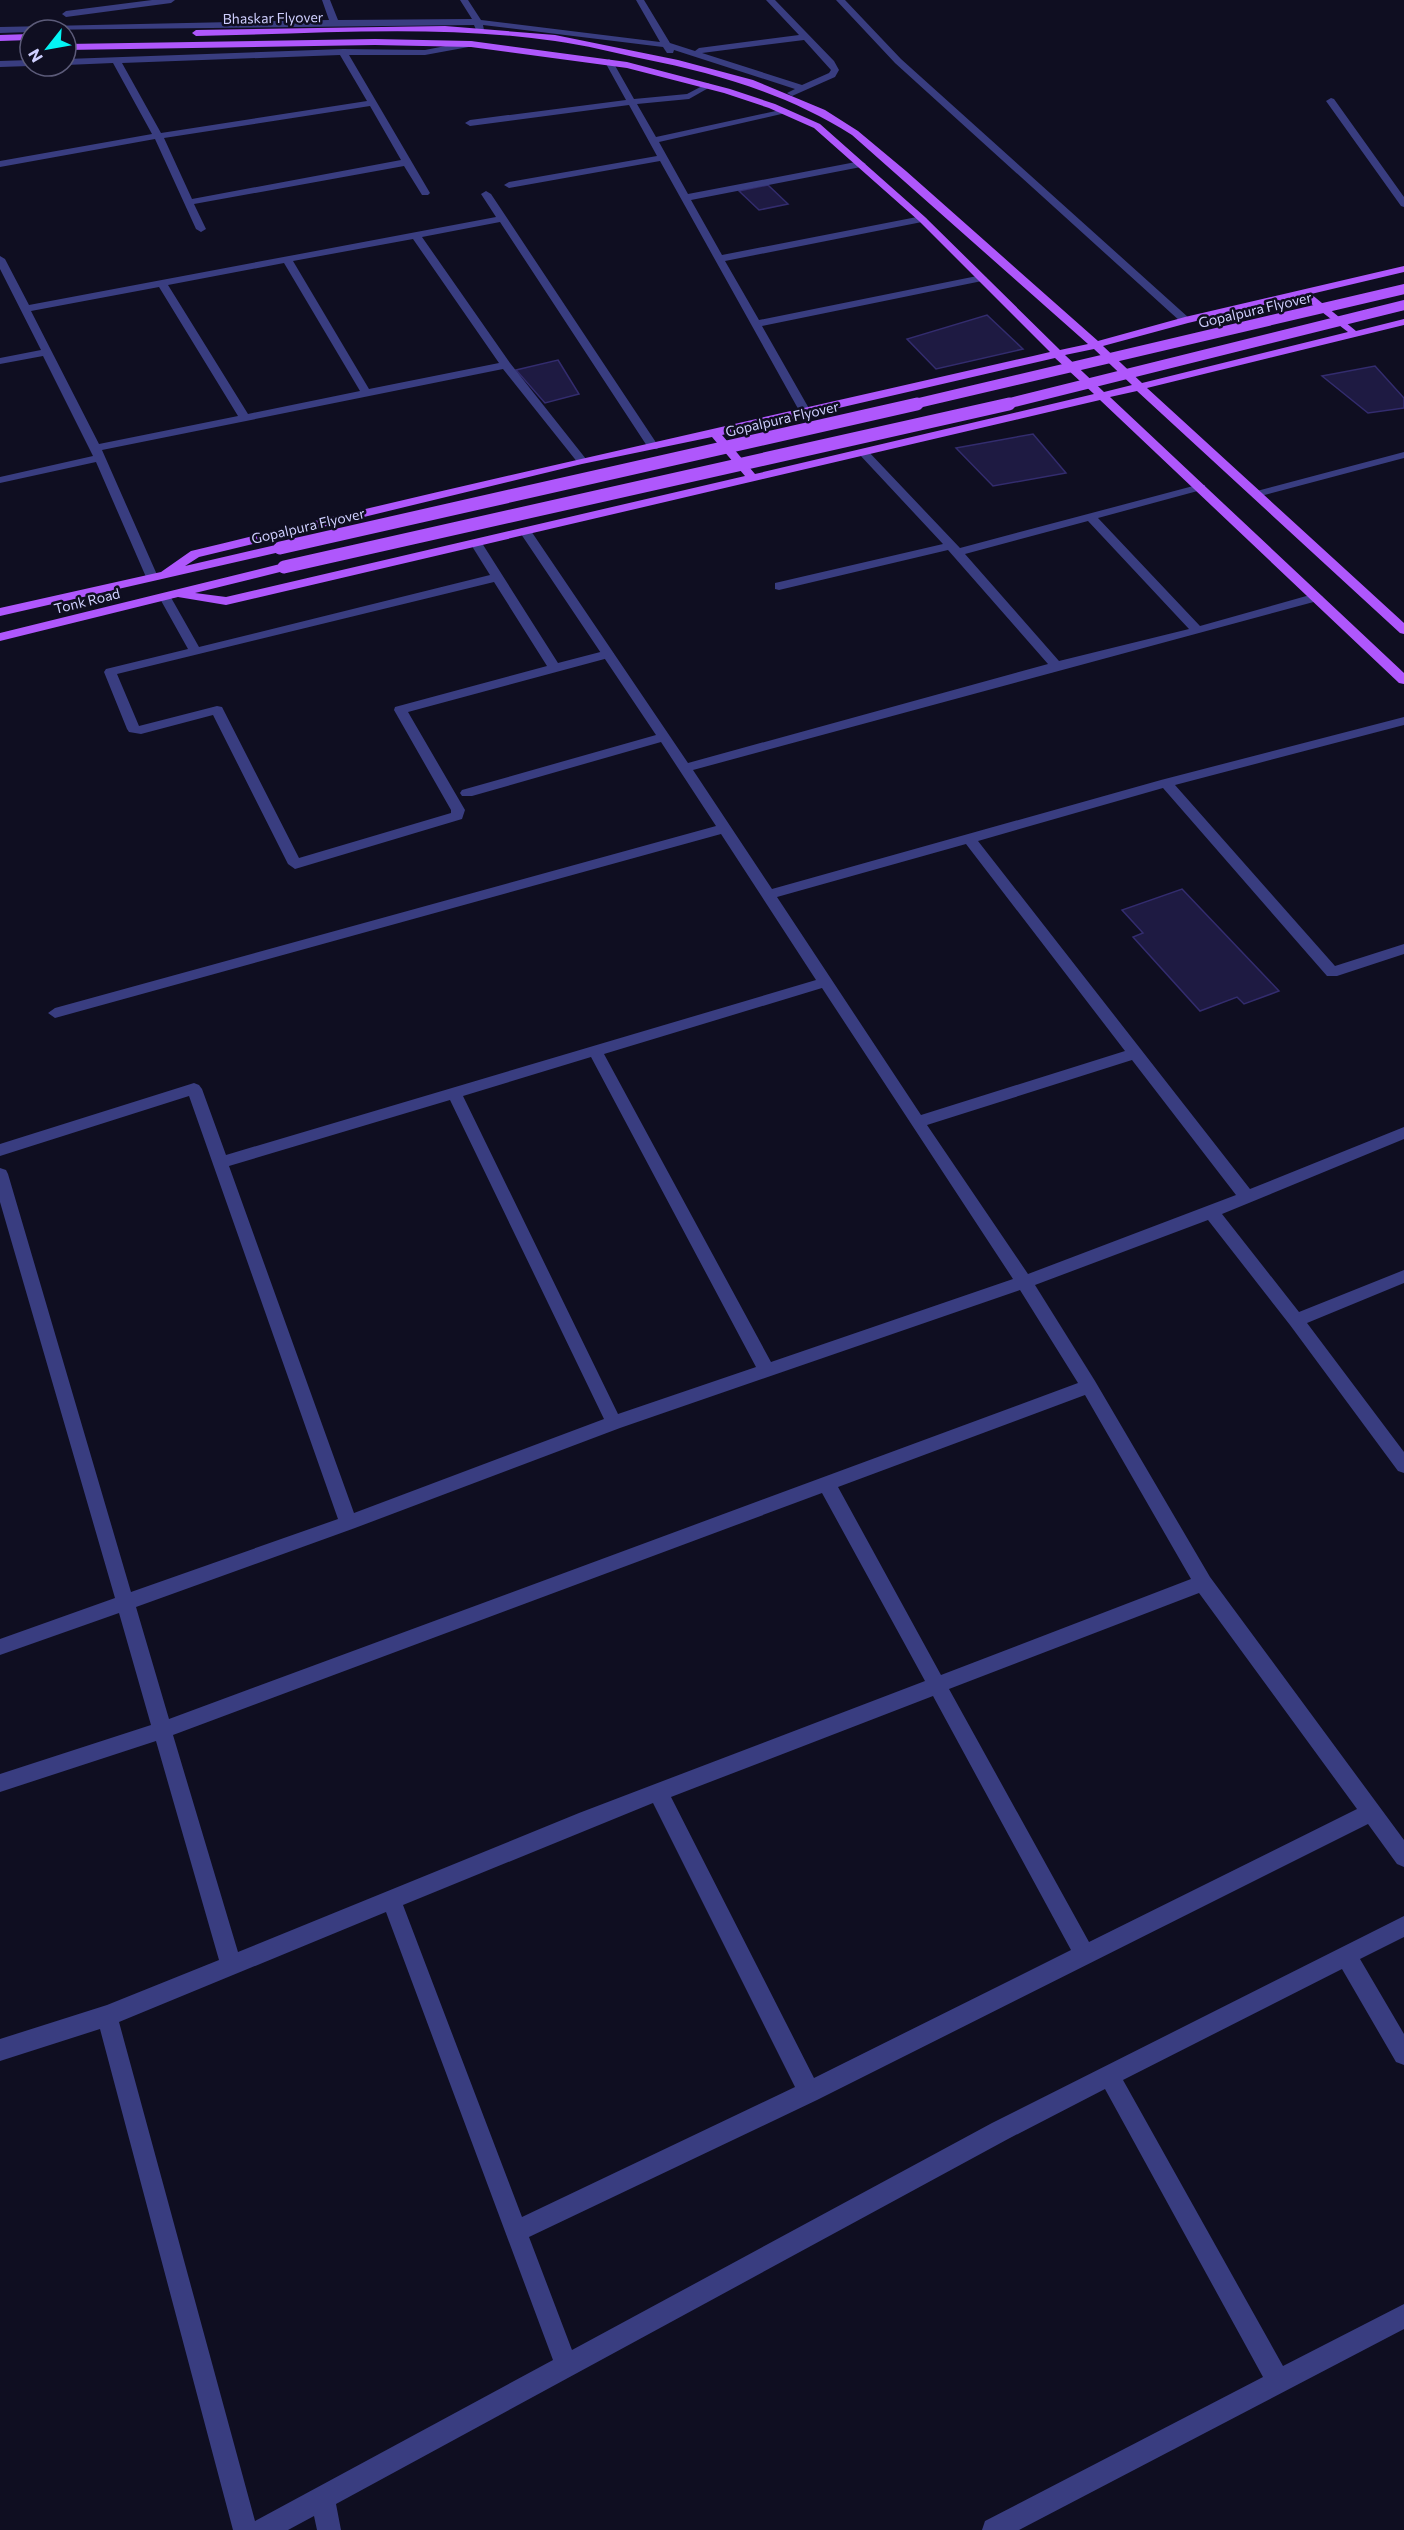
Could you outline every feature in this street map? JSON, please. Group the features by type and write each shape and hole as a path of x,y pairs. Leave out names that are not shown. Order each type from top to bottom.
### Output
{"main road":[{"name":"Bhaskar Flyover","path":"78,36 479,27 582,42 678,63 750,82 822,112 855,133 1096,345 1404,630"},
{"path":"0,38 18,38"},
{"name":"Bhaskar Flyover","path":"78,47 433,42 471,44 609,62 708,86 785,111 817,126 922,219 1013,312 1404,680"},
{"path":"0,48 18,48"},
{"path":"165,574 195,554 582,461 653,447 1096,345 1185,320 1404,269"},
{"name":"Gopalpura Flyover","path":"165,574 1050,373 1404,289"},
{"path":"1303,292 1357,334"},
{"name":"Gopalpura Flyover","path":"181,594 284,567 1075,388 1404,305"},
{"path":"181,594 226,602 1102,396 1404,322"},
{"path":"714,433 752,478"},
{"name":"Tonk Road","path":"0,612 165,574"},
{"name":"Tonk Road","path":"0,638 181,594"}],"street":[{"path":"69,18 64,10 171,0"},
{"path":"326,0 334,24"},
{"path":"464,0 479,27"},
{"path":"640,0 678,63"},
{"path":"770,0 835,70 832,75 786,96"},
{"path":"840,0 898,61 1185,320"},
{"path":"78,29 334,24 479,27 667,45 802,88"},
{"path":"0,30 18,30"},
{"path":"692,52 805,37"},
{"path":"78,62 456,50 471,44"},
{"path":"343,52 425,193"},
{"path":"116,61 158,136 201,229"},
{"path":"609,62 805,412"},
{"path":"0,64 18,63"},
{"path":"470,123 631,101 689,96 708,86"},
{"path":"1330,101 1404,204"},
{"path":"0,164 158,136 371,103"},
{"path":"652,141 785,111"},
{"path":"509,185 662,158"},
{"path":"189,202 408,162"},
{"path":"684,198 861,164"},
{"path":"486,194 653,447"},
{"path":"26,309 501,219"},
{"path":"719,259 922,219"},
{"path":"416,235 506,365 582,461"},
{"path":"0,259 98,453 152,577"},
{"path":"287,259 366,393"},
{"path":"756,324 982,278"},
{"path":"162,283 245,418"},
{"path":"0,362 48,352"},
{"path":"0,480 98,453 245,418 506,365"},
{"path":"863,452 954,549 1056,666"},
{"path":"1257,494 1404,455"},
{"path":"779,586 954,549 1201,487"},
{"path":"1090,516 1197,631"},
{"path":"525,531 725,828 1024,1282 1089,1386 1203,1583 1404,1857"},
{"path":"476,543 555,668"},
{"path":"499,577 110,672 134,729 141,730 217,710 293,863 457,816 458,810 400,710 608,654"},
{"path":"165,597 195,651"},
{"path":"685,768 1317,597"},
{"path":"769,895 1166,783 1404,721"},
{"path":"451,798 664,737"},
{"path":"1166,783 1332,972 1404,949"},
{"path":"55,1013 725,828"},
{"path":"970,840 1246,1196"},
{"path":"220,1163 825,982"},
{"path":"595,1051 766,1370"},
{"path":"917,1122 1136,1053"},
{"path":"0,1150 194,1089 350,1523"},
{"path":"454,1093 614,1422"},
{"path":"0,1647 350,1523 614,1422 1024,1282 1211,1212 1403,1134"},
{"path":"0,1174 231,1965"},
{"path":"1211,1212 1296,1320 1404,1466"},
{"path":"1296,1320 1404,1276"},
{"path":"0,1783 162,1730 1089,1386"},
{"path":"826,1483 1085,1955"},
{"path":"0,2050 107,2016 658,1792 1203,1583"},
{"path":"658,1792 809,2092"},
{"path":"516,2232 809,2092 1371,1812"},
{"path":"391,1899 566,2365"},
{"path":"263,2530 1000,2132 1404,1926"},
{"path":"1347,1956 1404,2054"},
{"path":"107,2016 246,2530"},
{"path":"1109,2076 1278,2381"},
{"path":"994,2530 1404,2316"},
{"path":"322,2497 329,2530"}],"building":[{"path":"768,185 788,204 759,210 739,191"},
{"path":"987,315 1023,349 936,369 907,339"},
{"path":"558,360 579,394 545,403 516,370"},
{"path":"1375,366 1404,398 1404,408 1368,413 1322,376"},
{"path":"1033,434 1066,473 993,486 956,448"},
{"path":"1182,889 1279,991 1244,1004 1237,997 1200,1011 1133,937 1143,933 1122,910"}]}
